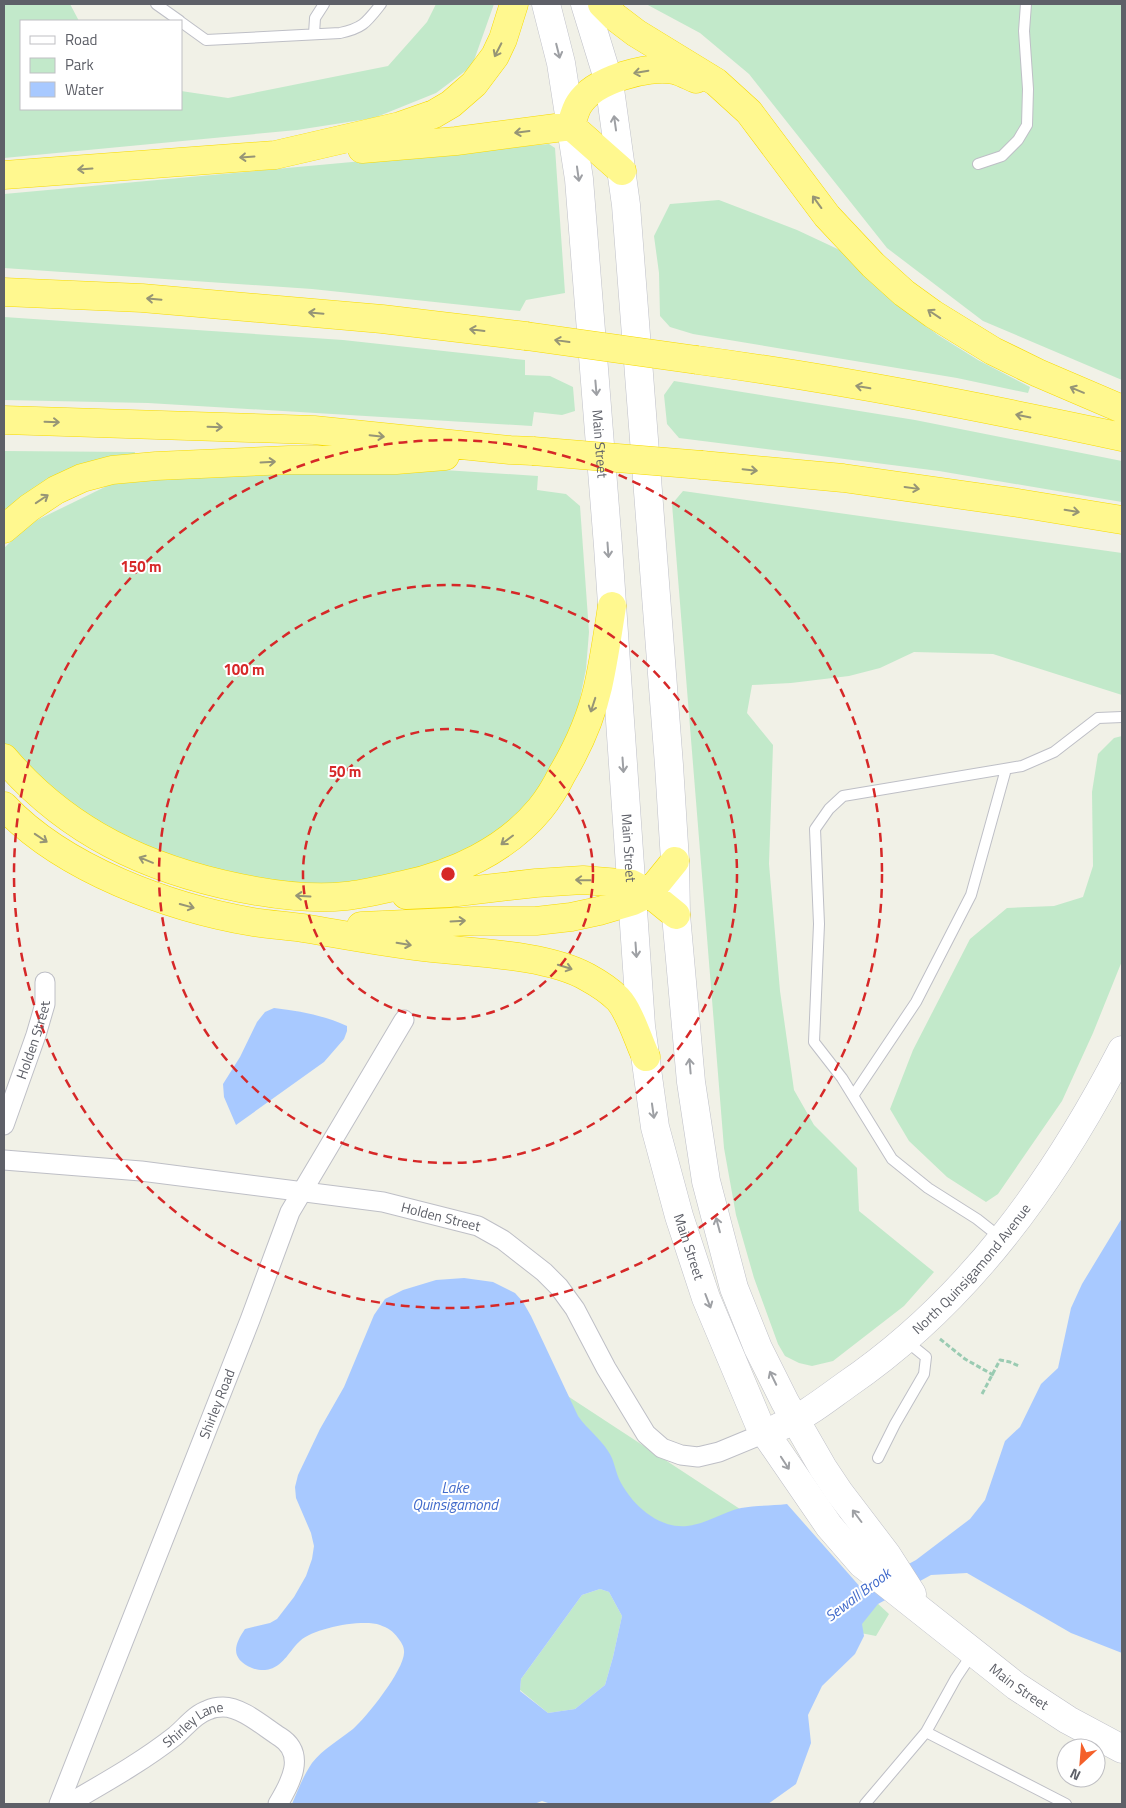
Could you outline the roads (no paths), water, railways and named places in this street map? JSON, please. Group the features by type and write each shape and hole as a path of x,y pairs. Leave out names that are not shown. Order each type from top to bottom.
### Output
{"highway":[{"path":"275,155 400,126 434,114 451,104 474,84 496,56 504,39 514,4"},
{"path":"602,4 624,24 652,44 694,67 716,82 750,112 827,216 873,265 904,293 933,314 993,351 1038,373 1122,409"},
{"path":"571,126 578,105 591,91 636,72 659,69 674,70 735,99"},
{"path":"4,175 456,141 571,126 622,171"},
{"path":"4,292 171,301 382,319 526,336 767,369 1010,413 1122,437"},
{"path":"4,420 314,430 843,478 1122,520"},
{"path":"4,529 28,508 56,490 82,478 112,470 156,466 289,460 396,460 521,450"},
{"path":"345,896 420,881 463,866 486,854 527,824 553,791 577,747 587,722 598,688 612,606"},
{"path":"4,758 33,790 86,831 113,846 149,862 199,879 273,894 310,897 449,893 536,883 584,880 638,893 676,915"},
{"path":"4,806 28,829 53,846 86,865 143,893 254,922 426,948 548,962 572,970 600,985 617,999 624,1008 646,1057"},
{"path":"287,926 339,928 474,920 536,921 590,913 638,893 675,860"}],"main road":[{"name":"Main Street","path":"546,4 560,63 579,180 612,606 638,893 641,1026 655,1126 679,1216 706,1298 759,1424 798,1484 829,1526 862,1564 1016,1686 1045,1706 1122,1749"},
{"name":"Main Street","path":"585,4 609,82 622,171 633,284 675,860 676,915 691,1082 706,1181 734,1288 758,1348 795,1421 839,1492 887,1555 924,1612"},
{"name":"North Quinsigamond Avenue","path":"766,1433 795,1421 871,1368 905,1340 971,1276 1002,1239 1051,1174 1077,1132 1122,1050"}],"street":[{"name":"Holden Street","path":"4,1125 36,1035 45,1004 46,982"},
{"name":"Shirley Road","path":"59,1804 250,1320 290,1212 404,1020"},
{"name":"Holden Street","path":"4,1160 141,1171 383,1202 478,1226 503,1240 544,1272 559,1287 575,1310 606,1368 646,1434 662,1448 681,1455 698,1457 719,1452 766,1433"},
{"name":"Shirley Lane","path":"68,1804 140,1761 207,1710 224,1707 241,1712 254,1719 286,1741 294,1755 294,1773 278,1804"}],"lane":[{"path":"156,4 178,20"},
{"path":"314,34 315,18 324,4"},
{"path":"182,23 206,40 340,33 357,29 369,19 381,4"},
{"path":"978,164 1002,156 1018,140 1027,125 1028,90 1024,31 1026,4"},
{"path":"1002,1239 977,1219 928,1188 892,1159 842,1078 814,1042 819,924 814,830 829,809 842,796 1022,766 1054,752 1098,718 1122,717"},
{"path":"853,1096 916,1002 971,895 1006,769"},
{"path":"878,1458 924,1374 926,1357 905,1340"},
{"path":"865,1804 926,1732 972,1653"},
{"path":"926,1732 1066,1804"}],"water":[{"path":"274,1008 320,1016 347,1026 347,1031 344,1039 324,1062 236,1125 224,1097 223,1084 240,1057 257,1022 265,1012"},
{"name":"Lake Quinsigamond","path":"1122,1218 1122,1653 1071,1633 967,1573 931,1575 878,1604 862,1624 864,1636 855,1654 822,1686 808,1715 811,1743 796,1784 768,1804 551,1804 542,1801 534,1804 292,1804 303,1778 316,1758 353,1729 384,1692 399,1669 403,1659 403,1646 392,1632 380,1625 362,1623 338,1626 307,1636 275,1667 259,1670 240,1660 237,1656 236,1646 245,1629 270,1623 277,1619 294,1597 306,1576 314,1546 311,1533 296,1498 295,1487 298,1475 320,1429 344,1387 374,1315 385,1299 403,1290 436,1280 464,1278 493,1282 515,1293 531,1316 578,1416 605,1446 612,1457 619,1479 638,1506 656,1519 676,1526 687,1526 701,1523 741,1508 787,1504 862,1589 916,1560 970,1519 985,1500 1005,1441 1020,1427 1041,1384 1058,1368 1071,1308 1082,1284","holes":["600,1589 609,1592 622,1616 605,1685 575,1709 548,1713 520,1691 521,1679 582,1595"]}],"water label":[{"name":"Sewall Brook","path":"858,1595"}]}
